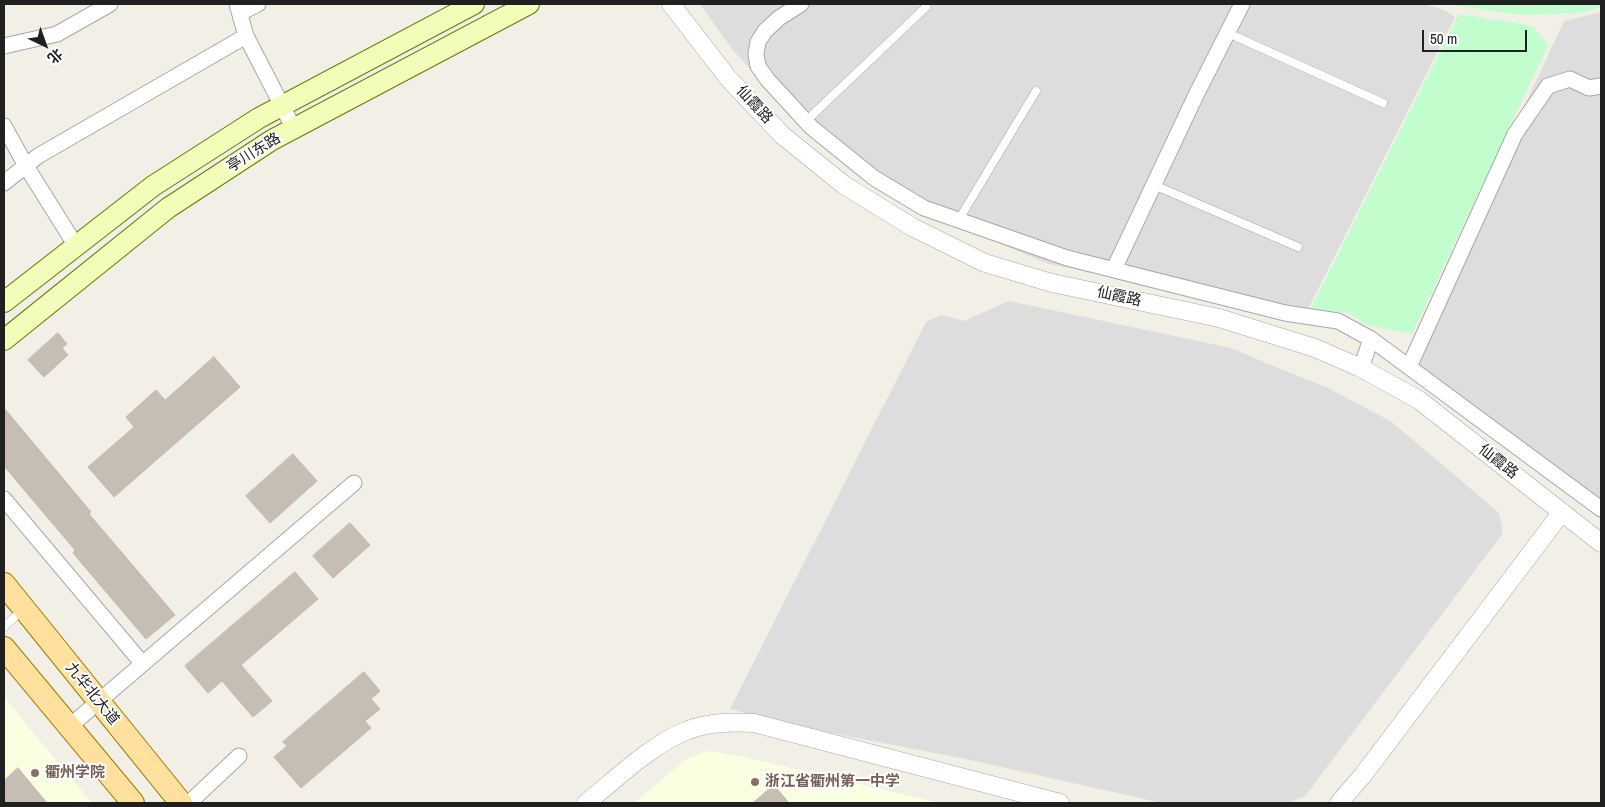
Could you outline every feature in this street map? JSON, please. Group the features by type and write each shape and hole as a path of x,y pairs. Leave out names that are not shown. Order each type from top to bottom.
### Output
{"main road":[{"name":"亭川东路","path":"4,302 153,186 259,118 474,4"},
{"name":"亭川东路","path":"4,340 168,208 272,140 529,4"},
{"name":"九华北大道","path":"4,584 181,803"},
{"path":"4,648 133,803"}],"street":[{"path":"4,46 57,34 110,4"},
{"path":"258,4 238,8 246,36 294,129"},
{"name":"仙霞路","path":"671,4 728,78 782,135 844,185 912,228 985,263 1052,283 1219,318 1315,348 1361,368 1419,400 1601,543"},
{"path":"801,4 779,18 765,31 758,42 756,54 758,66 767,79 806,121 874,178 924,208 1067,258 1285,313 1338,321 1371,339 1601,509"},
{"path":"1114,270 1242,4"},
{"path":"4,183 38,156 246,36"},
{"path":"1409,367 1515,134 1548,86 1570,79 1589,88 1601,86"},
{"path":"4,126 26,166 76,246"},
{"path":"1361,368 1371,339"},
{"path":"70,726 354,483"},
{"path":"4,499 142,664"},
{"path":"1339,803 1363,775 1562,512"},
{"path":"586,803 655,748 686,730 722,722 754,723 1060,803"},
{"path":"189,803 239,756"}],"lane":[{"path":"806,121 926,7"},
{"path":"1228,33 1383,103"},
{"path":"958,221 1036,91"},
{"path":"1154,185 1298,247"},
{"path":"4,627 24,609"}],"shaded area":[{"path":"700,4 1423,4 1444,10 1455,17 1301,321 1110,276 1049,264 952,224 803,128 732,49"},
{"path":"1601,12 1601,519 1401,370 1564,21"},
{"path":"1009,301 1231,348 1328,388 1392,422 1499,513 1503,533 1305,796 1288,803 1162,803 966,759 790,725 730,709 926,322 941,315 964,321"},
{"name":"衢州学院","path":"4,696 25,723 92,803 4,803"},
{"name":"浙江省衢州第一中学","path":"706,751 741,756 940,803 634,803 685,760"}],"green space":[{"path":"1445,4 1601,4 1601,7 1578,13 1520,15"},
{"path":"1459,14 1533,26 1548,45 1412,334 1364,324 1349,313 1338,311 1309,312"}],"building":[{"path":"58,333 67,344 62,348 68,355 44,377 28,360"},
{"path":"214,357 240,387 114,497 88,467 134,427 126,417 156,390 165,400"},
{"path":"4,408 91,512 89,514 175,615 146,639 73,553 75,550 4,466"},
{"path":"293,454 317,481 270,523 246,496"},
{"path":"350,523 370,545 333,578 313,556"},
{"path":"295,572 318,599 241,665 272,701 253,717 222,681 208,693 185,666"},
{"path":"364,672 380,691 371,699 380,709 365,721 371,728 301,788 274,757 287,746 283,742"},
{"path":"18,768 47,803 4,803 4,781"},
{"path":"774,785 789,803 753,803"}],"place":[{"name":"衢州学院","path":"35,773"},
{"name":"浙江省衢州第一中学","path":"755,782"}]}
